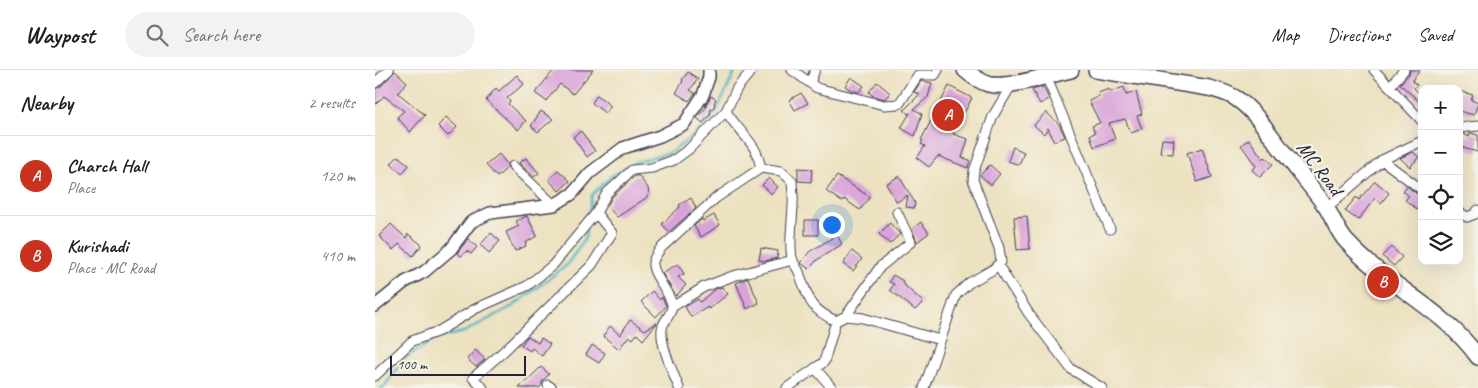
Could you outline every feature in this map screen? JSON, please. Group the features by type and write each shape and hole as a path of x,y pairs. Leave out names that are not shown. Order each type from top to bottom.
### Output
{"main road":[{"path":"965,70 989,85 1002,86 1071,70"},
{"name":"MC Road","path":"1096,70 1209,88 1223,91 1237,98 1263,126 1326,208 1346,242 1374,267 1425,305 1471,347 1478,357"}],"street":[{"path":"375,83 389,70"},
{"path":"375,306 405,282 424,272 451,249 471,222 490,213 554,205 571,194 590,173 623,148 660,136 684,124 703,95 709,77 709,70"},
{"path":"375,376 411,341 439,330 475,309 527,286 553,265 596,213 607,192 632,170 652,168 675,160 689,149 726,111 737,88 752,70"},
{"path":"792,70 817,88 885,105 899,104 918,75 935,75 938,70"},
{"path":"810,83 815,70"},
{"path":"1374,70 1418,117"},
{"path":"1390,86 1404,70"},
{"path":"1046,76 1110,229"},
{"path":"924,388 956,295 969,283 1001,262 999,248 973,180 974,171 993,116 1012,84"},
{"path":"726,111 756,150 761,168"},
{"path":"1463,128 1478,126"},
{"path":"1326,208 1382,160 1418,143"},
{"path":"1382,160 1418,187"},
{"path":"513,166 554,205"},
{"path":"679,388 663,344 662,328 672,312 672,307 668,294 654,267 654,260 660,249 716,198 761,168 781,171 792,181 793,260 813,306 823,315 836,321"},
{"path":"1463,214 1467,216 1475,214 1478,210"},
{"path":"787,388 824,362 836,321 846,316 880,267 911,242 897,212"},
{"path":"483,388 473,378 504,351 593,265 612,233 596,213"},
{"path":"672,307 704,287 733,276 793,260"},
{"path":"998,265 1029,314 1071,369 1102,388"},
{"path":"846,316 863,318 940,340"},
{"path":"815,368 832,388"}],"building":[{"path":"554,70 593,70 573,94 560,84 546,101 535,93"},
{"path":"1410,70 1420,70 1412,81 1417,85 1414,88 1418,92 1418,100 1400,84 1409,74"},
{"path":"395,71 407,82 398,93 425,115 410,132 397,117 404,111 384,96 375,105 375,89 381,86"},
{"path":"688,72 698,79 690,90 695,93 689,101 676,93"},
{"path":"517,75 524,84 507,98 510,101 508,104 526,121 518,130 486,100 496,88 499,91"},
{"path":"851,77 864,86 859,92 845,86"},
{"path":"921,81 932,83 928,97 914,109 922,114 915,136 901,128 910,113 908,114 904,110 920,94 914,92"},
{"path":"877,82 890,93 885,99 873,96 869,92"},
{"path":"949,86 972,98 953,134 968,139 962,158 970,160 968,168 938,156 929,167 917,158 925,146 921,144 923,141 921,140"},
{"path":"1043,87 1049,99 1040,104 1032,90"},
{"path":"1124,87 1126,95 1136,92 1142,114 1137,116 1142,129 1131,133 1125,119 1109,123 1115,139 1094,147 1090,135 1095,133 1092,126 1100,123 1089,101 1099,96 1098,93 1109,89 1110,92"},
{"path":"1463,92 1473,95 1471,100 1478,103 1474,115 1463,112"},
{"path":"801,93 808,103 795,110 789,100"},
{"path":"597,95 611,106 605,113 592,103"},
{"path":"711,96 716,99 715,104 713,109 711,109 710,115 703,123 697,118 707,106 705,106"},
{"path":"541,111 553,119 538,132 531,126"},
{"path":"1046,112 1059,124 1065,137 1054,141 1048,128 1044,134 1034,125"},
{"path":"446,117 457,127 448,136 438,126"},
{"path":"581,131 595,151 587,157 573,137"},
{"path":"1470,133 1478,135 1478,152 1463,147 1463,134 1469,137"},
{"path":"1162,139 1174,140 1173,154 1160,153"},
{"path":"1249,139 1263,159 1265,157 1273,164 1260,177 1252,170 1256,166 1241,145"},
{"path":"1013,147 1024,152 1019,165 1008,161"},
{"path":"1202,148 1212,177 1197,182 1187,153"},
{"path":"1413,152 1418,156 1410,167 1400,158"},
{"path":"499,154 507,164 507,168 497,177 486,165"},
{"path":"398,156 409,165 402,174 391,164"},
{"path":"526,158 539,173 534,177 519,163"},
{"path":"990,165 1000,174 991,185 980,175"},
{"path":"798,168 812,169 811,182 798,181"},
{"path":"558,170 570,181 559,191 549,180"},
{"path":"635,176 639,176 648,188 649,194 617,217 607,206 612,197"},
{"path":"837,176 870,197 860,210 844,199 842,202 826,191"},
{"path":"899,176 915,203 914,208 906,207 908,195 897,202 886,184"},
{"path":"769,178 778,187 772,194 762,185"},
{"path":"1375,181 1389,193 1381,203 1375,198 1358,220 1345,211 1356,197 1359,200"},
{"path":"1407,186 1418,195 1418,210 1405,200 1409,196 1403,191"},
{"path":"691,198 696,208 669,232 662,224 680,207 679,205"},
{"path":"714,215 720,225 701,237 694,226 702,219 703,221"},
{"path":"527,216 537,236 525,243 526,246 515,251 506,232 519,226 516,221"},
{"path":"1027,216 1030,249 1017,250 1014,217"},
{"path":"805,220 818,220 818,235 805,235"},
{"path":"921,222 929,233 917,242 912,229"},
{"path":"890,223 900,234 890,244 879,234"},
{"path":"391,224 406,238 408,234 422,245 413,256 399,244 393,250 379,236"},
{"path":"491,233 500,241 489,253 480,245"},
{"path":"837,235 842,244 817,260 809,269 801,263 809,252"},
{"path":"468,239 477,247 471,254 467,251 461,256 457,253"},
{"path":"1391,247 1402,257 1394,266 1382,256"},
{"path":"761,248 778,251 777,258 765,261 759,260"},
{"path":"852,251 862,259 853,271 843,264"},
{"path":"678,264 684,274 678,277 686,285 676,296 662,273"},
{"path":"893,275 903,281 902,283 923,302 915,310 890,290 894,284 889,282"},
{"path":"748,278 759,303 747,309 736,283"},
{"path":"722,287 728,294 709,309 708,307 691,317 685,307 698,299 700,302 715,289"},
{"path":"652,291 660,300 662,297 666,306 656,317 641,302"},
{"path":"630,320 645,330 657,323 643,340 637,334 633,339 629,336 619,349 603,336 610,326 620,335"},
{"path":"528,336 538,343 541,338 550,344 542,356 532,348 530,351 521,345"},
{"path":"592,345 605,353 599,363 586,355"},
{"path":"475,350 485,359 476,367 467,359"},
{"path":"541,367 549,374 539,388 519,388"}],"waterway":[{"path":"588,217 592,195 611,176 636,162 672,152 700,130 716,112 736,70"},
{"path":"381,388 384,387 405,358 437,338 464,332 513,306 567,265 585,238 586,230"}],"place":[{"name":"Charch Hall","path":"948,115"},
{"name":"Kurishadi","path":"1383,282"}]}
